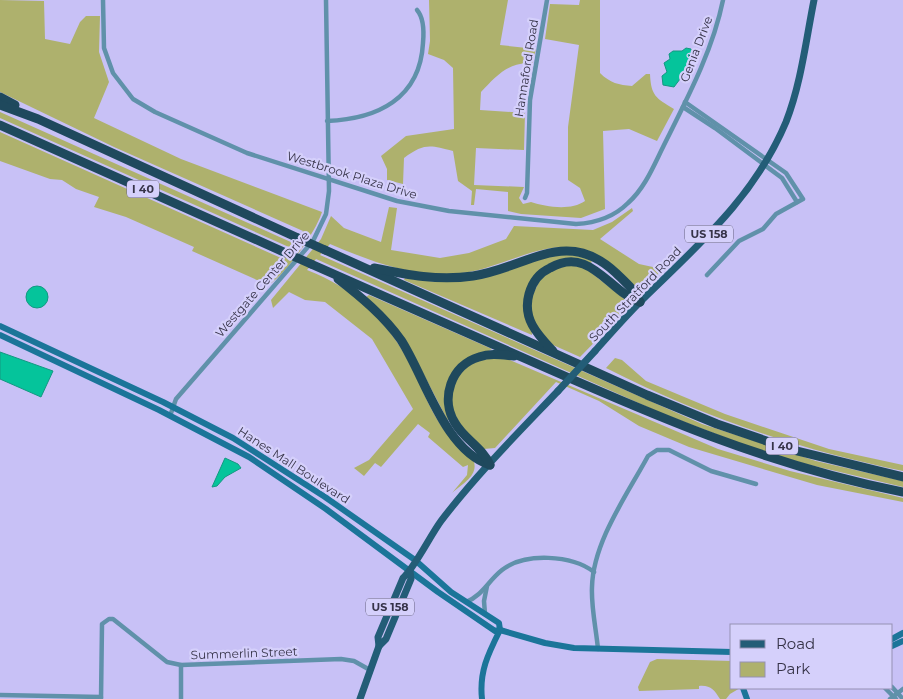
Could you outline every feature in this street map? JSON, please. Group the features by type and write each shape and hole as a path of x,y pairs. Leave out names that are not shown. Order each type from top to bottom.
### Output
{"highway":[{"path":"0,97 38,120"},
{"name":"I 40","path":"0,105 38,120 556,355 682,410 751,437 833,461 903,476"},
{"name":"I 40","path":"0,125 640,410 730,446 851,482 903,492"},
{"path":"357,264 412,277 443,279 483,274 547,252 577,251 592,256 612,270 636,292 640,302"},
{"path":"556,355 535,331 528,312 531,288 537,278 549,268 563,263 585,265 602,274 629,299 640,302"},
{"path":"326,270 373,308 395,333 421,376 443,420 462,445 480,461 490,465"},
{"path":"490,465 487,457 455,424 449,408 450,386 459,370 477,357 488,355 523,358"}],"main road":[{"name":"South Stratford Road","path":"360,699 379,646 386,639 411,579 410,571 415,560 460,497 640,302 726,218 747,192 766,161 786,121 798,83 814,0"},
{"name":"Hanes Mall Boulevard","path":"0,326 173,407 263,456 415,560 466,602 499,623 500,630"},
{"name":"Hanes Mall Boulevard","path":"0,335 170,416 269,470 343,521 481,623 495,631 500,630 563,647 730,652"},
{"path":"482,699 480,681 483,668 500,630"}],"street":[{"name":"Westbrook Plaza Drive","path":"103,0 104,39 107,61 119,84 133,98 149,109 247,153 328,180 420,207 569,224 588,223 612,215 635,197 644,184 684,104"},
{"name":"Westgate Center Drive","path":"170,416 181,393 316,237 326,214 328,180 326,0"},
{"name":"Hannaford Road","path":"525,198 528,193 530,100 547,0"},
{"name":"Genia Drive","path":"684,104 705,57 723,0"},
{"path":"327,121 348,120 371,115 386,107 405,90 416,74 423,47 422,21 416,10"},
{"path":"684,104 790,176 803,199 776,214 763,229 739,241 707,275"},
{"path":"766,161 787,183 797,202"},
{"path":"598,649 592,596 594,572 602,543 648,456 654,451 669,450 711,471 756,484"},
{"path":"466,602 478,597 503,568 524,560 563,558 581,563 594,572"},
{"path":"485,615 484,601 487,586"},
{"name":"Summerlin Street","path":"101,698 102,624 109,619 113,619 167,662 181,665 341,659 354,662 370,670"},
{"path":"181,665 181,699"},
{"path":"894,697 903,689"},
{"path":"0,695 101,698"},
{"path":"894,697 903,698"}],"green space":[{"path":"0,0 44,1 45,39 70,44 80,22 86,16 100,16 99,52 109,82 94,118 181,159 322,212 313,231 290,265 273,282 266,286 266,284 192,251 194,247 126,217 94,207 99,197 76,189 62,180 50,179 0,161 0,132 281,258 291,248 0,118 0,112 293,243 303,231 114,147 0,92"},
{"path":"429,0 508,0 500,45 536,49 532,64 510,67 498,75 481,92 480,110 525,113 524,150 476,148 474,185 524,187 519,198 523,204 531,202 566,207 585,201 580,188 568,180 568,127 579,45 545,39 550,4 579,5 580,0 600,0 600,73 615,83 632,86 646,74 650,74 653,92 674,109 657,141 629,129 603,131 605,209 581,218 521,214 508,211 508,192 476,189 474,205 471,205 472,191 458,181 453,151 438,147 422,148 404,158 403,184 387,180 387,169 381,156 406,136 454,129 453,68 444,60 428,54 430,41"},
{"path":"389,207 397,208 391,250 440,258 469,253 506,239 514,226 593,230 612,222 632,208 633,211 600,239 639,264 662,269 657,276 646,284 638,286 590,252 569,247 554,248 523,255 477,270 445,274 428,274 378,263 330,244 320,255 702,424 816,461 903,481 903,487 806,464 758,450 661,413 316,259 307,270 324,277 354,296 381,321 392,335 411,366 440,424 474,462 475,467 471,476 452,493 467,475 468,465 463,467 428,437 430,433 418,424 381,467 375,463 364,476 354,468 369,460 413,409 372,339 325,302 305,300 289,292 273,308 271,300 321,239 331,216 344,228 381,242"},
{"path":"575,253 592,260 591,264 572,259 530,285 532,335 404,280 405,278 437,282 541,257"},
{"path":"563,265 584,267 628,302 623,313 580,357 553,345 533,324 530,300 542,276"},
{"path":"369,295 492,349 452,374 448,421 413,354 366,297"},
{"path":"503,357 718,449 790,471 903,498 903,502 817,485 689,447 639,426 599,401 556,382 495,448 484,449 463,430 450,405 456,377 473,361"},
{"path":"615,358 622,360 646,381 725,414 829,449 903,465 903,471 826,453 751,430 714,416 606,368"},
{"path":"657,659 730,661 730,689 738,689 726,699 720,699 712,689 706,686 699,686 699,689 639,691 638,687 650,662"}],"shaded area":[{"path":"686,48 691,49 693,53 687,70 681,73 680,79 674,87 663,85 662,76 667,72 664,63 670,59 669,54"},
{"path":"37,286 45,289 48,297 45,305 37,308 29,305 26,297 29,289"},
{"path":"0,352 53,371 41,397 0,379"},
{"path":"225,458 238,464 241,468 225,477 217,486 212,487"}]}
